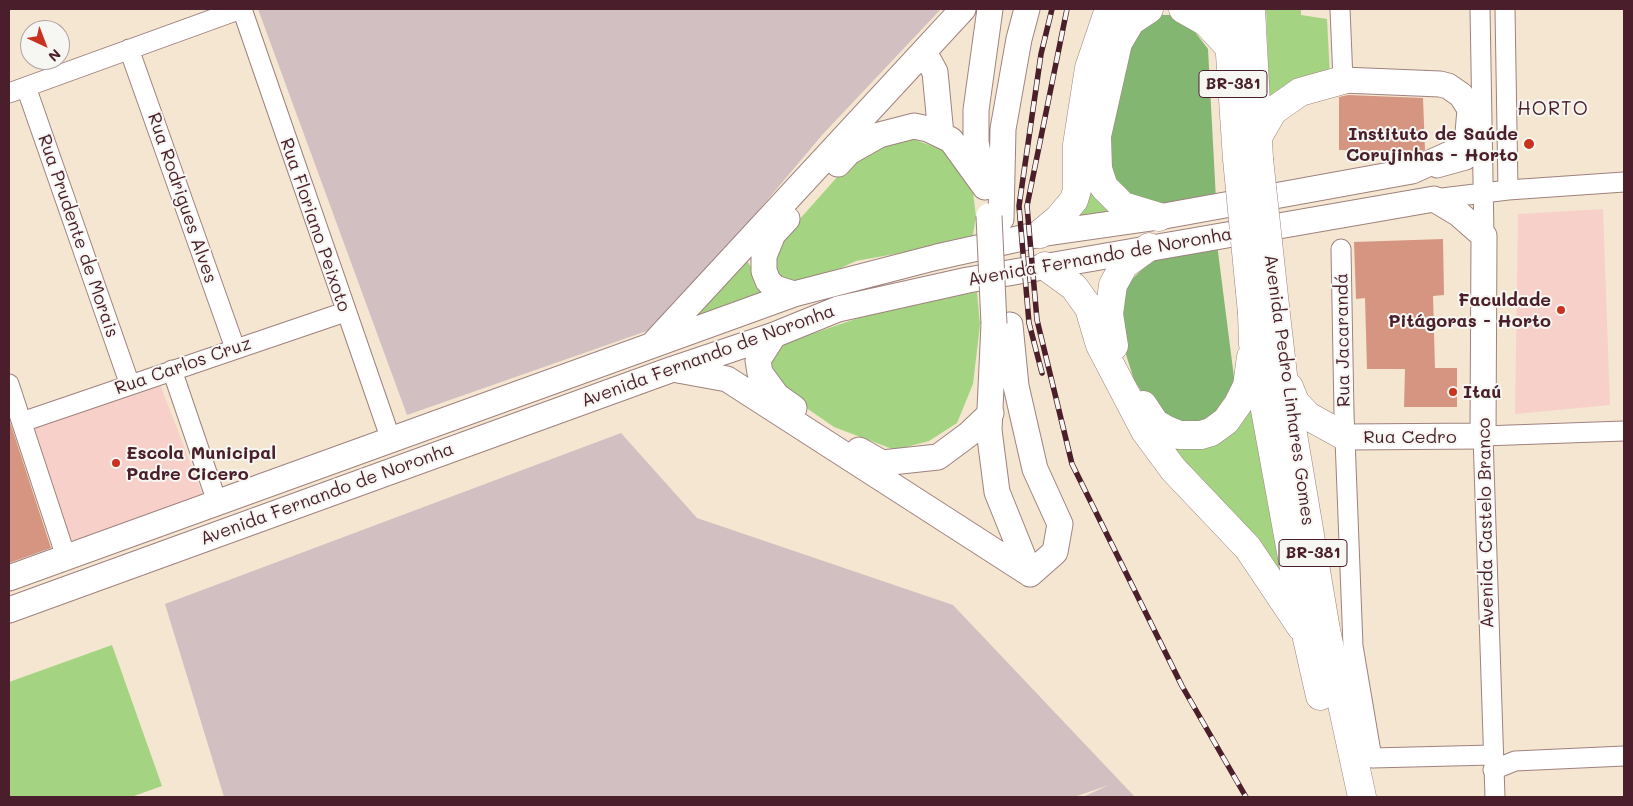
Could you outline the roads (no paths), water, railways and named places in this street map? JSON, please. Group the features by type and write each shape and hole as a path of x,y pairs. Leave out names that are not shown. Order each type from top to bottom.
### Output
{"highway":[{"path":"1040,234 1058,219 1074,200 1077,190 1077,144 1089,68 1109,9"},
{"path":"1149,9 1131,22 1118,43 1097,136 1098,169 1104,186 1123,206 1159,217"},
{"path":"1183,9 1192,12 1206,22 1230,48"},
{"name":"Avenida Pedro Linhares Gomes","path":"1227,9 1230,48 1252,152"},
{"name":"Avenida Pedro Linhares Gomes","path":"1251,9 1254,100 1252,152 1263,310 1284,375 1326,630 1362,797"},
{"path":"1252,152 1273,112 1300,92 1343,80"},
{"path":"1149,247 1124,265 1113,285 1109,314 1114,347 1132,387 1155,423 1179,435 1201,435 1211,432 1226,421 1247,386 1253,344"},
{"path":"1045,266 1074,287 1089,308 1100,346 1145,431 1173,469 1248,548 1306,634"},
{"name":"Avenida Pedro Linhares Gomes","path":"1263,310 1253,344 1306,634 1345,797"},
{"path":"1284,375 1295,402 1306,409 1326,413 1345,425"}],"main road":[{"path":"1028,9 1019,39 1003,129 995,218 1002,324 1035,469"},
{"path":"650,348 960,12 990,12 1019,39"},
{"path":"990,12 976,110 976,142 985,187 995,218"},
{"path":"919,57 929,61 935,72 946,137 985,187"},
{"name":"Avenida Fernando de Noronha","path":"9,578 650,348 794,294 937,257 1040,234 1159,217 1412,171 1452,153 1463,144 1468,132 1470,109 1461,95 1448,86 1440,84 1343,80"},
{"path":"794,294 775,288 768,281 764,271 764,256 773,234 849,152 879,135 914,126 946,137 976,142 1003,129"},
{"path":"1434,199 1460,214 1484,236"},
{"name":"Avenida Fernando de Noronha","path":"18,606 673,369 774,335 838,309 968,280 1149,247 1434,199"},
{"name":"Avenida Castelo Branco","path":"1483,436 1484,236"},
{"path":"1002,324 983,426 997,492 1030,574"},
{"path":"774,335 758,360 760,373 777,396 828,433 882,463 938,457 983,426 1004,429 1017,438 1035,469 1060,524 1055,552 1030,574"},
{"path":"673,369 727,379 1030,574"},
{"name":"Rua Cedro","path":"1345,425 1483,436"},
{"path":"18,606 57,574 66,557"}],"street":[{"path":"17,90 242,9"},
{"name":"Rua Floriano Peixoto","path":"242,9 345,312 391,440"},
{"path":"1340,9 1343,80"},
{"name":"Avenida Castelo Branco","path":"1480,9 1484,236"},
{"path":"1505,9 1508,190"},
{"name":"Rua Rodrigues Alves","path":"129,49 235,348"},
{"name":"Rua Prudente de Morais","path":"17,90 130,385"},
{"path":"1412,171 1440,168 1466,160 1475,151 1481,126"},
{"path":"1434,199 1508,190 1624,182"},
{"name":"Rua Jacarandá","path":"1341,250 1352,646 1372,758 1493,763"},
{"name":"Rua Carlos Cruz","path":"22,422 345,312"},
{"path":"172,370 217,502"},
{"path":"9,384 66,557"},
{"name":"Rua Cedro","path":"1483,436 1624,430"},
{"name":"Avenida Castelo Branco","path":"1483,436 1495,797"},
{"path":"1492,735 1515,761"},
{"path":"1493,763 1624,756"}],"railway":[{"path":"1042,373 1029,323 1019,206 1041,54 1052,9"},
{"path":"1067,9 1027,206 1037,320 1072,464 1182,686 1246,797"}],"place":[{"name":"Instituto de Saúde Corujinhas - Horto","path":"1529,144"},
{"name":"Faculdade Pitágoras - Horto","path":"1561,310"},
{"name":"Itaú","path":"1453,392"},
{"name":"Escola Municipal Padre Cicero","path":"116,463"}],"district":[{"name":"HORTO","path":"1553,109"}]}
